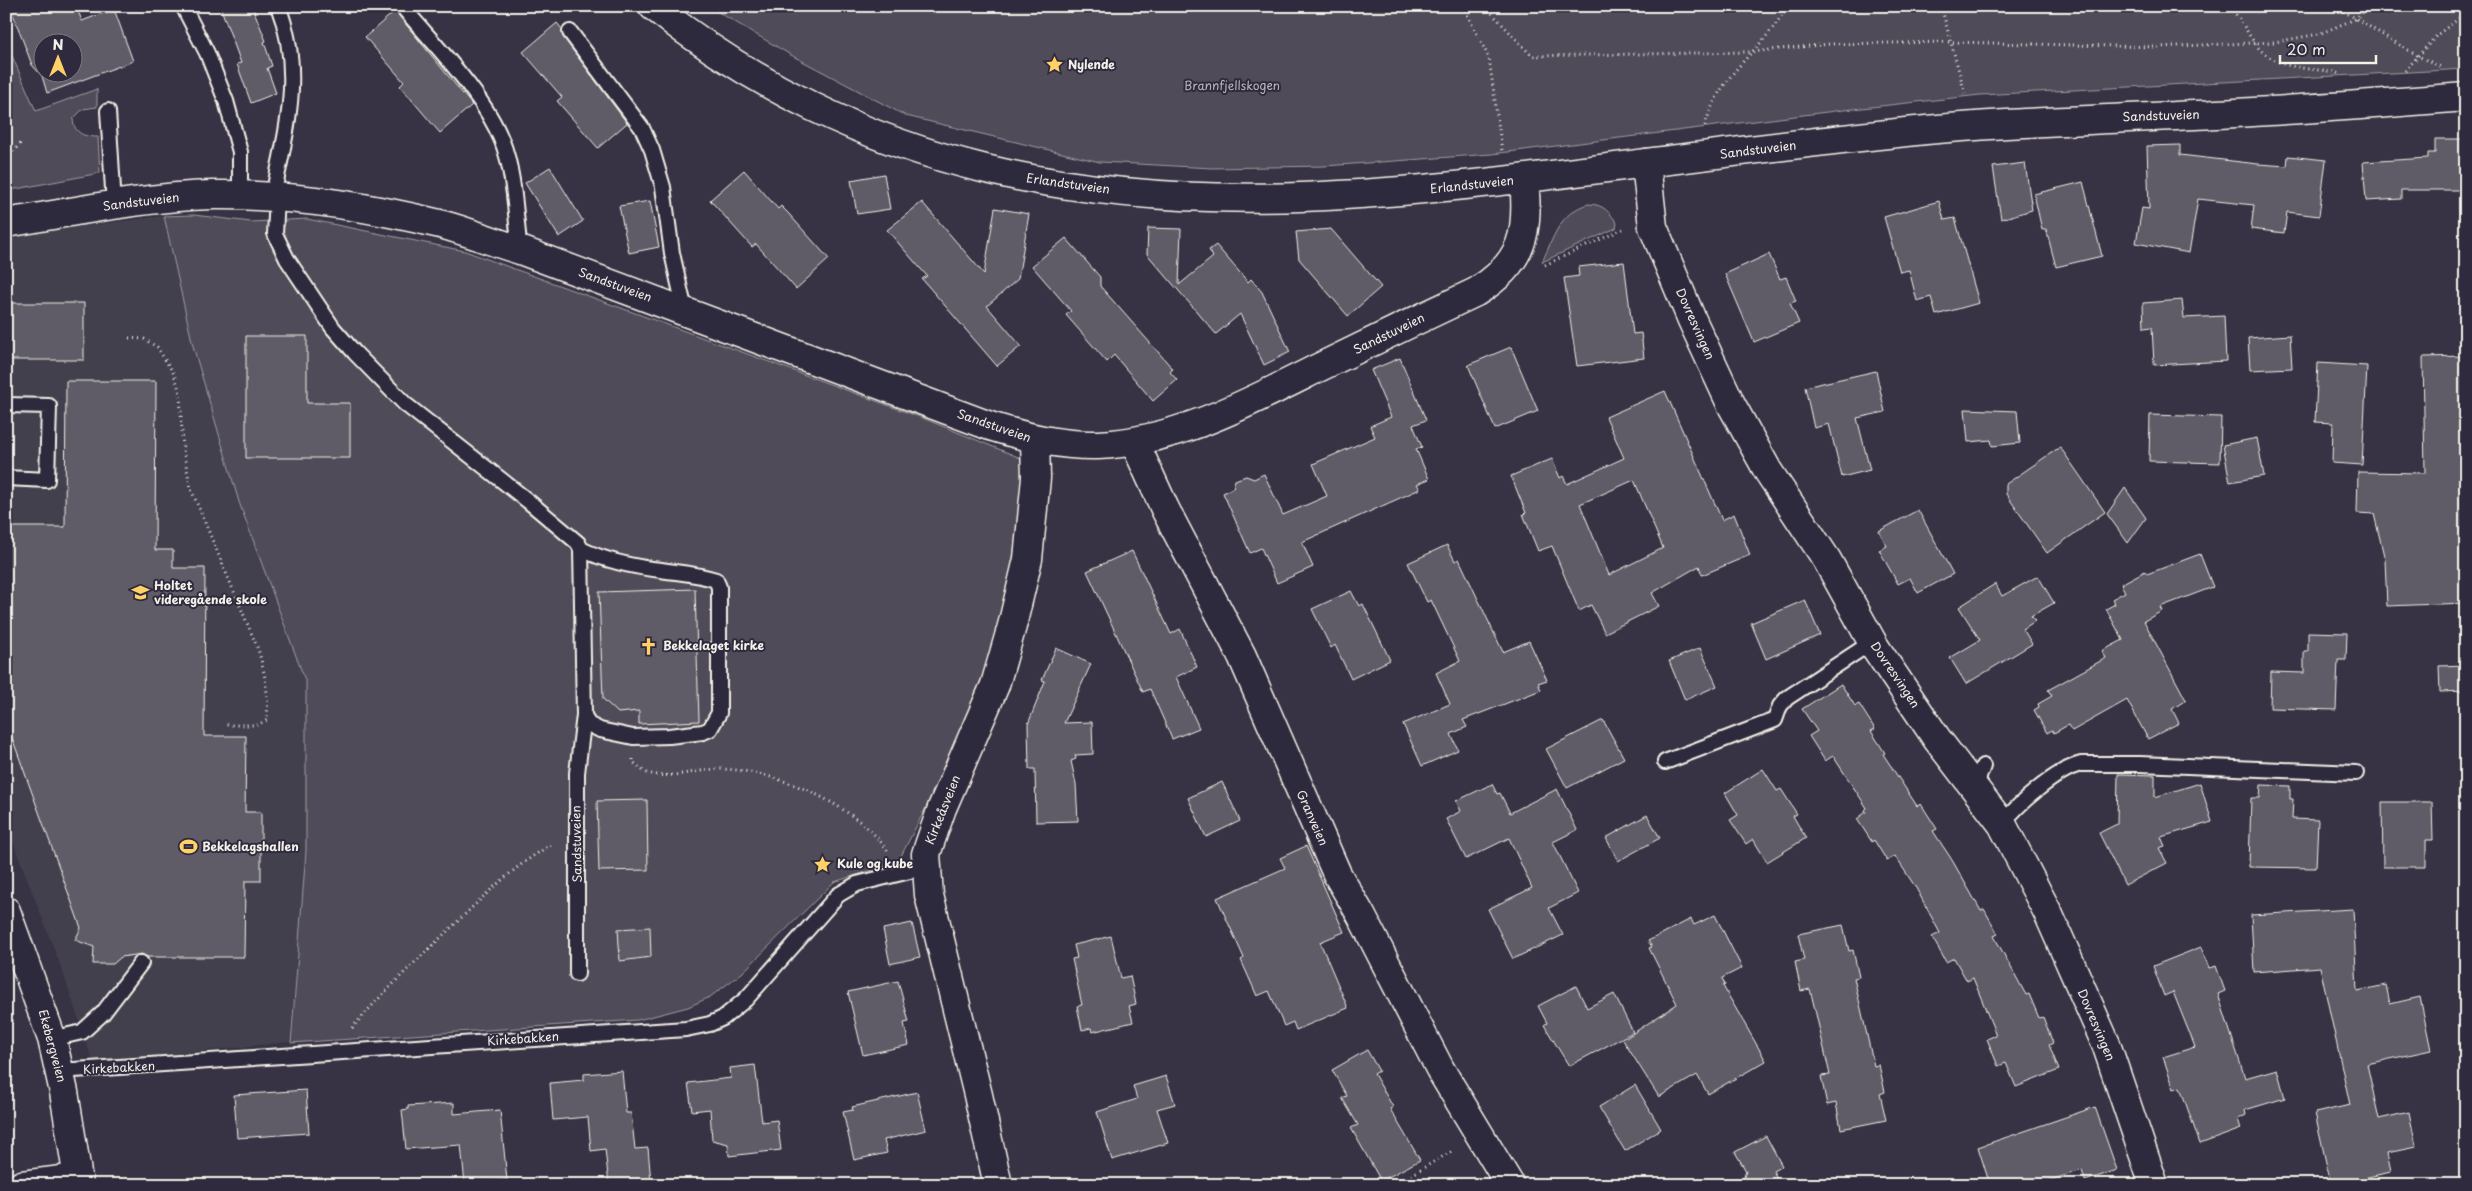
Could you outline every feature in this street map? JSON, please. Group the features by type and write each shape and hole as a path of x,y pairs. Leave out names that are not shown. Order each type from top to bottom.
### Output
{"street":[{"name":"Erlandstuveien","path":"653,6 736,66 804,103 896,142 976,167 1017,176 1146,194 1247,197 1351,195 1514,181"},
{"name":"Sandstuveien","path":"6,223 114,205 190,196 240,195 275,197 353,207 442,224 520,250 990,426 1035,440 1097,445 1134,441 1185,427 1263,395 1476,292 1504,272 1519,248 1524,232 1527,210 1514,181 1646,163 1972,126 2348,107 2466,97"},
{"name":"Dovresvingen","path":"1646,163 1653,227 1692,320 1731,404 1772,479 1827,560 1872,642 1937,739 1979,777 2048,914 2106,1044 2154,1185"},
{"name":"Kirkeåsveien","path":"998,1185 929,895 914,870 926,854 942,808 995,685 1012,626 1029,550 1036,478 1035,440"},
{"name":"Granveien","path":"1134,441 1165,509 1242,656 1337,874 1361,914 1440,1068 1510,1185"},
{"name":"Ekebergveien","path":"6,911 52,1039 60,1071 78,1181"},
{"path":"22,1185 78,1181"}],"lane":[{"path":"182,6 207,53 226,101 240,152 240,195"},
{"path":"278,6 288,41 292,94 286,144 275,197 274,234 306,291 355,354 405,404 528,500 578,543 581,549 600,558 703,576 716,580 719,587 719,704 715,721 710,729 703,732 633,737 600,730 588,724 584,715"},
{"path":"402,6 467,85 490,118 502,141 509,167 520,250"},
{"path":"570,32 642,128 652,150 662,187 672,253 685,311"},
{"path":"108,110 114,205"},
{"path":"6,404 49,406 47,480 6,478"},
{"name":"Sandstuveien","path":"577,974 576,773 584,715 581,549"},
{"path":"1665,762 1775,720 1780,706 1787,698 1872,642"},
{"path":"2002,824 2014,808 2029,795 2072,767 2081,764 2140,764 2356,773"},
{"name":"Kirkebakken","path":"60,1071 206,1063 336,1052 668,1030 710,1024 723,1018 746,999 838,895 857,884 914,870"},
{"path":"52,1039 82,1032 103,1013 141,963"}],"path":[{"path":"1464,6 1489,58 1502,137 1514,181"},
{"path":"1485,6 1532,56 1750,52 1830,44 1951,42 2155,47 2274,42 2319,34 2355,19 2370,6"},
{"path":"1700,157 1702,138 1709,113 1719,91 1750,52 1778,24 1787,6"},
{"path":"1941,6 1972,126"},
{"path":"2230,6 2254,43 2265,56 2280,64 2335,72 2341,75 2345,80 2348,107"},
{"path":"2335,6 2418,56 2451,72"},
{"path":"2389,103 2397,81 2418,56 2437,35 2466,13"},
{"path":"6,160 21,142"},
{"path":"1504,272 1523,274 1626,228"},
{"path":"129,338 144,339 157,347 174,374 180,394 183,450 191,489 258,649 265,675 268,701 267,720 257,725 224,725"},
{"path":"633,737 633,762 648,773 673,774 716,769 744,770 769,776 826,800 868,829 914,870"},
{"path":"336,1052 373,1003 498,882 539,851 577,832"},
{"path":"1394,1185 1480,1135"}],"shaded area":[{"name":"Holtet videregående skole","path":"164,216 193,346 239,502 306,683 306,851 290,1042 105,1061 92,1059 62,970 6,824 6,239 65,228"}],"green space":[{"name":"Brannfjellskogen","path":"708,6 2466,6 2466,69 1980,95 1835,111 1492,154 1325,166 1212,168 1100,162 906,116 789,54"},
{"path":"6,42 36,111 97,89 97,107 83,109 73,119 76,128 81,134 98,137 100,173 6,191"},
{"path":"1588,204 1598,205 1606,209 1617,223 1616,228 1542,262 1554,235 1564,220 1570,213"},
{"path":"194,215 251,222 307,219 465,251 920,417 1028,461 995,672 898,862 834,882 742,973 710,997 688,1007 638,1020 291,1043 306,851 306,683 239,502 193,346 164,216"}],"building":[{"path":"10,6 76,6 82,21 114,9 133,61 82,80 82,32 32,32 32,65"},
{"path":"220,6 252,6 266,41 264,42 272,66 267,68 276,93 251,103 237,64 241,63"},
{"path":"395,11 472,105 440,133 400,86 404,82 365,37"},
{"path":"557,23 562,29 563,37 627,123 598,148 557,101 562,97 523,52"},
{"path":"44,82 77,82 47,93"},
{"path":"2435,139 2466,139 2466,190 2401,190 2401,199 2366,201 2363,162 2428,158 2428,153 2435,153"},
{"path":"2180,145 2180,155 2258,164 2287,166 2288,156 2326,160 2319,216 2287,212 2284,233 2251,229 2254,205 2198,199 2189,253 2136,243 2142,208 2149,209 2147,146"},
{"path":"2025,163 2032,210 2001,219 1993,167"},
{"path":"550,167 583,221 559,237 525,183"},
{"path":"744,170 778,209 781,206 829,259 796,289 756,244 752,247 710,200"},
{"path":"884,174 890,209 857,214 851,180"},
{"path":"2083,182 2102,256 2056,267 2046,229 2042,230 2034,194"},
{"path":"650,201 659,247 629,253 619,206"},
{"path":"1939,201 1944,220 1955,218 1979,303 1936,315 1931,297 1917,301 1909,270 1900,272 1884,217"},
{"path":"922,202 984,274 995,208 1029,214 1018,279 987,306 1021,346 997,366 922,279 927,276 887,230"},
{"path":"1148,228 1181,229 1179,285 1213,257 1209,250 1216,245 1248,282 1251,279 1262,292 1290,352 1264,365 1240,314 1216,334 1147,254"},
{"path":"1331,229 1381,287 1348,316 1299,259 1296,232"},
{"path":"1066,238 1100,277 1100,286 1173,369 1170,372 1177,380 1153,401 1114,355 1107,362 1066,315 1071,311 1032,266"},
{"path":"1769,254 1780,279 1786,277 1796,301 1790,303 1799,323 1754,342 1725,274"},
{"path":"1624,262 1633,334 1641,333 1644,358 1577,366 1564,278 1579,276 1578,267"},
{"path":"2182,300 2184,318 2224,316 2226,361 2154,365 2152,327 2144,328 2143,303"},
{"path":"6,303 84,303 84,360 6,360"},
{"path":"2290,335 2292,368 2250,370 2248,338"},
{"path":"246,336 307,336 307,403 350,403 350,458 246,458"},
{"path":"1511,347 1538,411 1495,429 1468,365"},
{"path":"2466,356 2466,603 2387,606 2385,560 2374,514 2357,513 2358,472 2425,473 2423,357"},
{"path":"1400,358 1426,420 1413,425 1422,447 1416,449 1429,479 1417,484 1420,489 1302,542 1313,567 1277,583 1261,548 1250,553 1223,493 1233,488 1235,480 1246,476 1254,479 1264,474 1283,515 1327,496 1313,464 1375,437 1370,426 1391,417 1371,370"},
{"path":"2318,363 2367,366 2362,465 2332,463 2333,423 2315,422"},
{"path":"1876,371 1885,412 1857,418 1870,470 1842,477 1829,424 1814,428 1805,387"},
{"path":"66,381 156,381 155,550 173,550 173,568 205,568 204,736 246,736 245,812 261,812 261,881 245,881 244,957 147,957 142,954 121,957 113,964 93,964 94,947 75,940 81,928 6,721 6,527 65,527"},
{"path":"1665,391 1722,520 1734,514 1750,555 1702,575 1699,566 1652,593 1659,606 1605,633 1591,605 1579,611 1552,546 1538,551 1523,514 1526,513 1511,476 1552,459 1560,478 1563,476 1567,484 1624,458 1606,417","holes":["1634,480 1663,548 1609,575 1580,504"]},
{"path":"1965,409 2017,411 2020,443 1992,446 1991,440 1968,442"},
{"path":"2150,415 2221,417 2220,463 2149,461"},
{"path":"2257,438 2264,476 2230,482 2223,445"},
{"path":"2060,447 2105,512 2047,553 2006,494 2006,484"},
{"path":"2125,488 2146,518 2128,543 2107,514"},
{"path":"1918,510 1953,574 1918,593 1910,578 1898,584 1879,550 1887,546 1879,531"},
{"path":"1447,545 1455,561 1459,559 1503,652 1529,641 1547,680 1538,683 1541,690 1463,720 1467,727 1451,734 1458,750 1422,766 1403,724 1450,704 1436,673 1460,661 1431,600 1427,602 1408,563"},
{"path":"1132,551 1171,634 1180,629 1197,667 1176,677 1199,728 1172,739 1150,689 1143,692 1087,571"},
{"path":"2200,554 2213,587 2160,607 2162,611 2144,621 2186,700 2172,709 2179,723 2148,739 2127,700 2072,731 2068,725 2054,733 2052,730 2047,733 2034,710 2039,707 2038,704 2052,696 2048,690 2106,658 2102,651 2123,640 2106,609 2115,604 2112,599 2125,592 2121,584 2145,571 2147,574"},
{"path":"2038,576 2054,603 2031,616 2035,621 2023,629 2032,644 1966,684 1950,658 1980,640 1959,607 1995,584 2002,596"},
{"name":"Bekkelaget kirke","path":"695,589 699,721 639,724 639,711 618,713 603,699 599,592"},
{"path":"1351,591 1359,606 1363,604 1390,660 1351,679 1335,645 1331,648 1312,609"},
{"path":"1805,600 1820,635 1766,659 1751,623"},
{"path":"2308,632 2347,633 2346,660 2338,660 2336,710 2270,708 2271,672 2304,673 2304,651 2308,651"},
{"path":"1056,648 1091,664 1064,723 1092,722 1093,754 1075,755 1076,759 1071,761 1076,784 1078,821 1036,822 1035,769 1029,769 1028,724 1045,681 1042,680"},
{"path":"1700,648 1717,686 1685,700 1669,661"},
{"path":"2466,665 2466,691 2440,692 2439,666"},
{"path":"1841,684 1855,706 1859,704 1875,729 1871,731 1885,753 1883,754 1917,806 1921,804 1937,829 1933,831 1981,911 1984,909 1998,934 1994,936 2026,995 2029,994 2039,1018 2043,1017 2053,1043 2049,1045 2059,1070 2016,1087 2006,1063 1998,1066 1987,1039 1996,1035 1973,978 1967,981 1954,958 1946,962 1932,937 1940,933 1916,888 1895,856 1887,861 1874,840 1872,842 1857,819 1866,812 1867,808 1833,756 1825,761 1809,736 1817,731 1802,709"},
{"path":"1603,720 1624,758 1567,788 1546,749"},
{"path":"1763,769 1777,791 1781,789 1797,814 1793,816 1806,838 1767,862 1753,839 1746,844 1730,820 1738,815 1725,793"},
{"path":"2118,774 2155,775 2155,797 2200,783 2212,822 2161,837 2165,846 2159,848 2167,863 2125,885 2099,833 2117,824"},
{"path":"1222,782 1240,821 1206,837 1188,798"},
{"path":"1492,784 1497,794 1500,793 1510,813 1557,789 1577,830 1553,842 1578,893 1549,908 1563,935 1513,959 1488,909 1532,888 1509,838 1466,859 1446,819 1461,811 1456,801"},
{"path":"2261,785 2290,786 2290,799 2293,799 2292,819 2318,820 2316,868 2249,867 2251,798 2260,798"},
{"path":"647,800 648,870 599,871 597,801"},
{"path":"2382,802 2432,802 2433,840 2426,840 2426,867 2383,867"},
{"path":"1647,815 1660,838 1618,861 1606,838"},
{"path":"1306,846 1344,932 1320,942 1348,1008 1296,1030 1293,1022 1284,1026 1269,991 1257,996 1241,960 1244,958 1217,898 1285,868 1280,858"},
{"path":"2353,909 2357,991 2386,985 2390,1004 2420,997 2431,1050 2367,1064 2379,1119 2409,1112 2416,1147 2387,1153 2391,1172 2331,1185 2315,1113 2350,1105 2320,967 2254,972 2251,915"},
{"path":"1715,915 1742,968 1722,978 1725,985 1723,986 1766,1061 1708,1094 1697,1075 1659,1097 1623,1040 1677,1004 1649,948 1652,947 1648,941 1691,919 1694,925"},
{"path":"912,923 920,957 890,964 883,929"},
{"path":"1843,925 1849,951 1853,950 1859,977 1854,978 1874,1066 1879,1065 1885,1092 1880,1094 1886,1120 1841,1129 1836,1103 1827,1105 1821,1076 1830,1075 1810,989 1801,991 1795,962 1804,960 1798,934"},
{"path":"650,927 651,957 620,961 618,929"},
{"path":"1111,936 1121,978 1130,976 1136,1004 1129,1006 1133,1022 1092,1032 1091,1028 1082,1030 1077,1006 1082,1005 1072,959 1077,958 1074,945"},
{"path":"2201,947 2209,968 2216,966 2225,991 2218,994 2245,1078 2277,1069 2285,1098 2245,1110 2246,1115 2238,1119 2241,1129 2200,1144 2180,1087 2174,1089 2163,1057 2195,1047 2173,992 2164,996 2153,966"},
{"path":"898,981 909,1022 904,1023 909,1045 863,1055 848,992"},
{"path":"1576,986 1587,1008 1614,994 1633,1032 1569,1066 1544,1025 1547,1023 1538,1006"},
{"path":"1367,1050 1379,1071 1374,1074 1393,1107 1390,1109 1420,1160 1381,1181 1351,1128 1358,1125 1342,1098 1347,1096 1332,1070"},
{"path":"755,1065 762,1122 777,1120 781,1150 729,1156 728,1144 712,1140 710,1109 692,1111 688,1083 731,1078 730,1068"},
{"path":"622,1071 626,1113 631,1113 635,1149 648,1148 651,1182 609,1185 605,1149 591,1151 588,1117 553,1120 550,1083 584,1080 584,1074"},
{"path":"1166,1076 1175,1104 1157,1109 1168,1143 1112,1160 1097,1112 1137,1099 1133,1086"},
{"path":"1635,1085 1661,1129 1625,1151 1599,1107"},
{"path":"306,1090 309,1133 237,1138 234,1095"},
{"path":"917,1092 926,1130 884,1140 887,1153 854,1160 843,1112 853,1110 852,1107"},
{"path":"454,1103 454,1114 500,1110 507,1180 465,1184 461,1145 406,1149 402,1110 408,1109 408,1106"},
{"path":"2095,1107 2117,1170 2085,1181 2082,1170 2036,1185 1990,1185 1978,1147"},
{"path":"1766,1136 1782,1166 1773,1171 1781,1185 1741,1185 1746,1171 1735,1152"}],"place":[{"name":"Nylende","path":"1054,65"},
{"name":"Holtet videregående skole","path":"140,593"},
{"name":"Bekkelaget kirke","path":"649,646"},
{"name":"Bekkelagshallen","path":"188,847"},
{"name":"Kule og kube","path":"823,864"}]}
